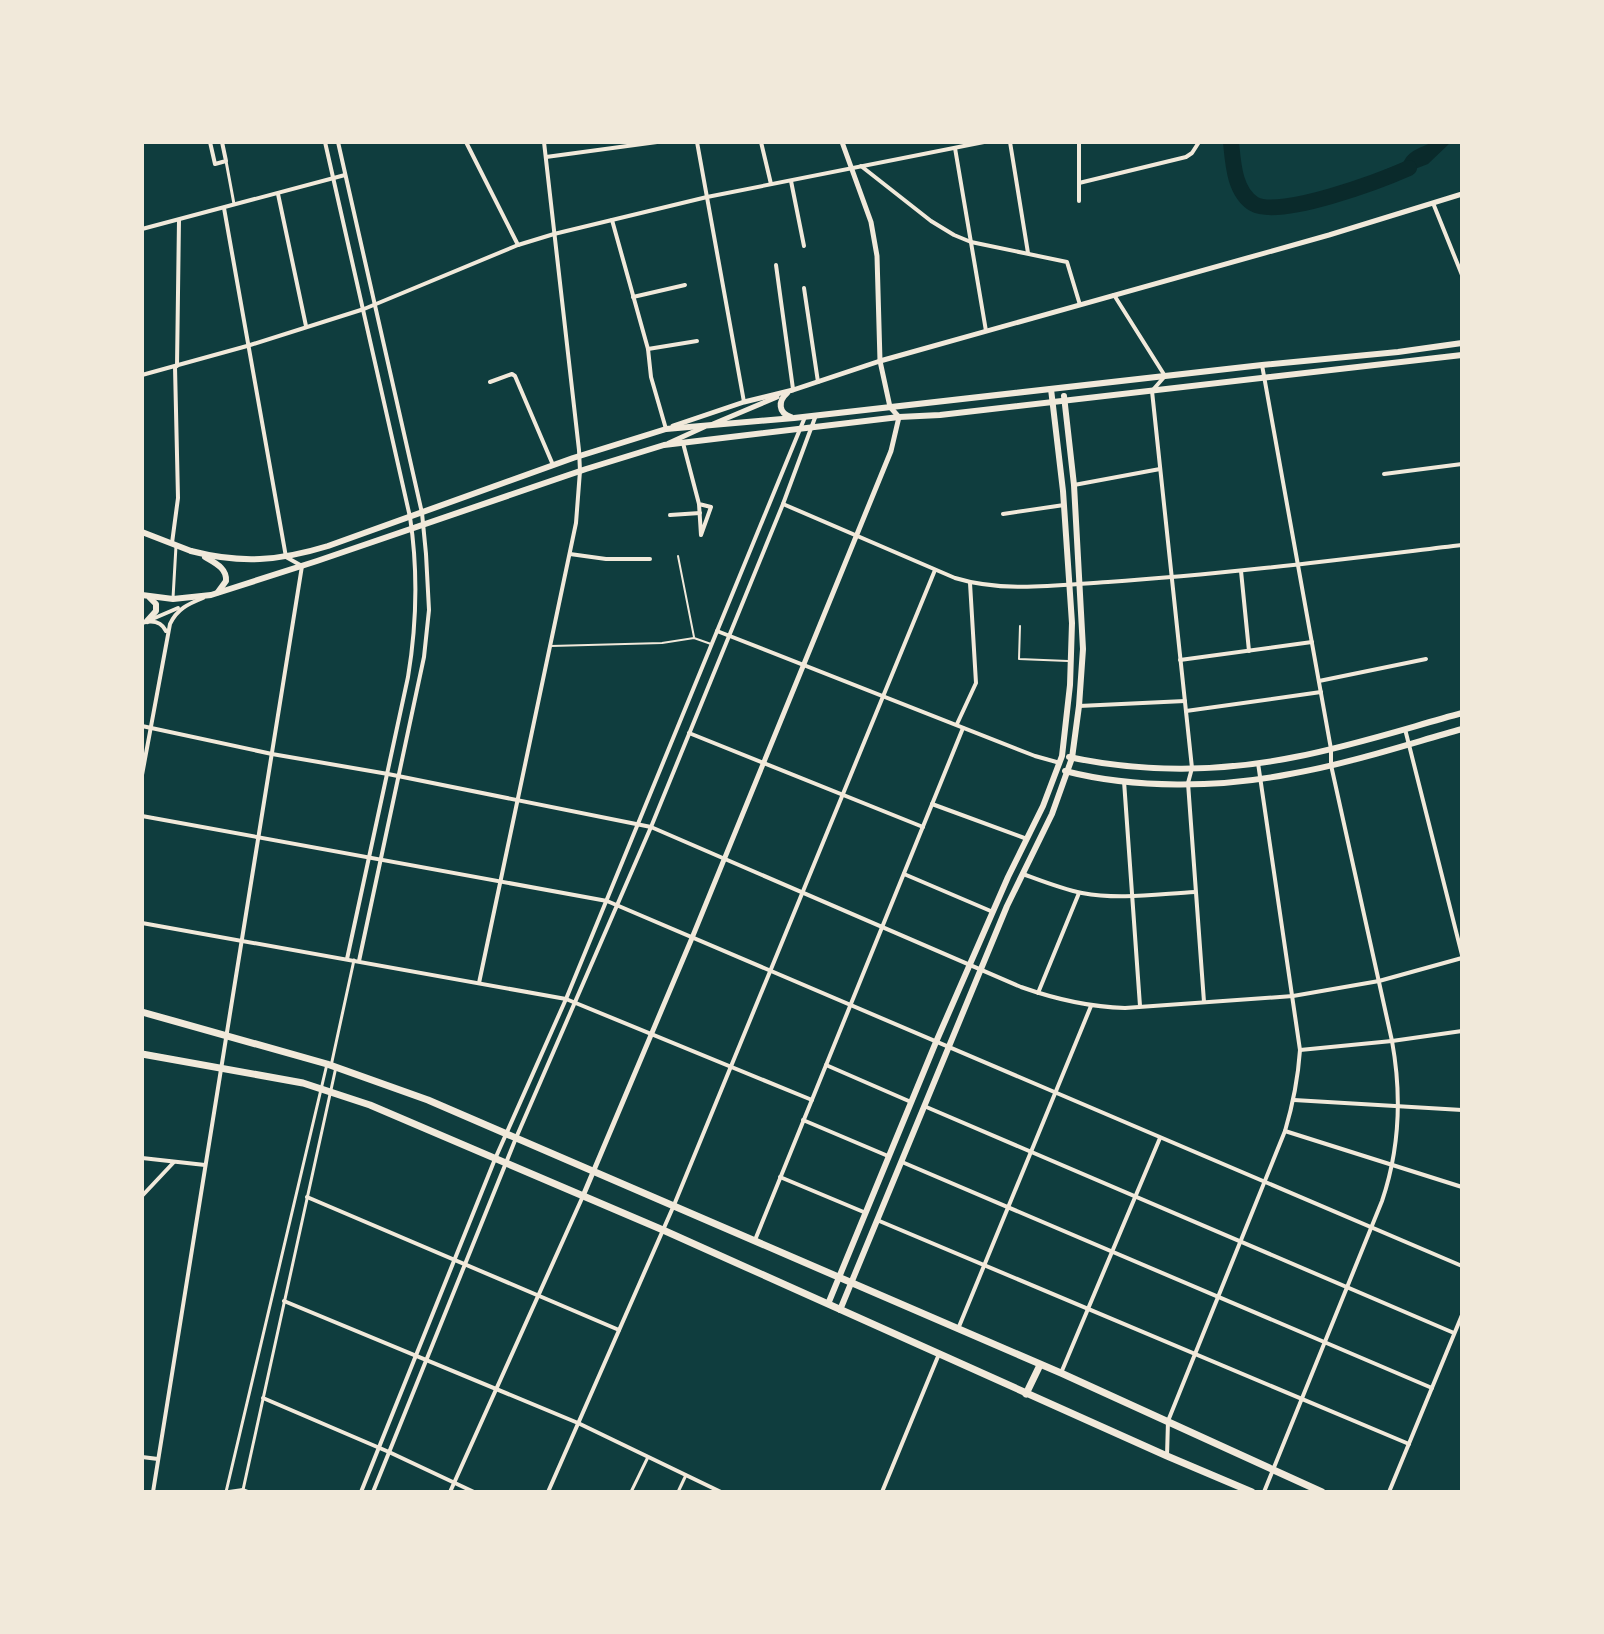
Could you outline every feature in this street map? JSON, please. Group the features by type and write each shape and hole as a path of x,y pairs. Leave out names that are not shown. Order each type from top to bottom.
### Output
{"main road":[{"path":"142,532 191,551 220,558 245,561 286,557 666,429 805,417 1462,343"},
{"path":"145,596 173,599 211,595 664,445 1462,355"},
{"path":"840,1310 1007,906 1044,833 1072,758 1083,666 1081,583 1063,388"},
{"path":"828,1304 969,965 1060,763 1072,663 1064,505 1051,389"},
{"path":"790,391 781,401 781,410 794,418"},
{"path":"191,551 219,565 225,572 224,585 211,595"},
{"path":"145,596 153,600 157,607 155,615 145,622"},
{"path":"1060,763 1072,758 1134,767 1192,768 1258,763 1331,749 1462,713"},
{"path":"1060,763 1068,772 1124,781 1188,783 1260,779 1331,765 1462,729"},
{"path":"142,1012 407,1091 754,1241 853,1279 1322,1492"},
{"path":"142,1054 321,1088 401,1117 1252,1492"},
{"path":"1026,1394 1040,1365"}],"street":[{"path":"210,142 215,164 226,161"},
{"path":"222,142 234,205"},
{"path":"325,142 410,517 415,574 415,629 408,677 347,959"},
{"path":"331,1066 331,1091 263,1398 246,1491 227,1492 321,1088 331,1066 382,860 427,633 428,584 422,513 338,142"},
{"path":"466,142 518,245"},
{"path":"479,983 576,523 579,456 544,142"},
{"path":"546,157 657,142"},
{"path":"697,142 744,402"},
{"path":"761,142 771,184"},
{"path":"450,1492 583,1196 891,451 899,417 890,407 880,361 876,244 867,209 842,142"},
{"path":"142,375 364,309 518,245 554,234 707,197 984,142"},
{"path":"1010,142 1028,253"},
{"path":"1079,142 1079,201"},
{"path":"1079,183 1186,157 1199,142"},
{"path":"955,148 986,331"},
{"path":"861,166 931,221 971,242 1067,262 1080,305"},
{"path":"142,229 346,175"},
{"path":"791,181 804,246"},
{"path":"278,194 306,326"},
{"path":"612,220 648,349 651,377 666,429 880,361 1462,194"},
{"path":"1433,203 1462,275"},
{"path":"153,1492 302,566 286,557 224,208"},
{"path":"173,599 178,498 176,367 179,220"},
{"path":"776,265 790,391"},
{"path":"633,297 685,285"},
{"path":"804,288 818,382"},
{"path":"1114,295 1165,376 1152,391 1192,768 1188,783 1204,1003"},
{"path":"648,349 697,341"},
{"path":"1262,365 1331,749 1331,765 1392,1041 1398,1107 1393,1165 1372,1228 1264,1492"},
{"path":"490,382 512,374 515,376 553,465"},
{"path":"664,445 790,391"},
{"path":"373,1492 516,1138 651,827 783,504 816,415"},
{"path":"361,1492 495,1159 607,901 805,417"},
{"path":"683,443 699,504 701,535 711,507 699,504"},
{"path":"1384,474 1462,464"},
{"path":"1074,485 1160,469"},
{"path":"783,504 935,570 970,583 994,586 1172,578 1462,545"},
{"path":"1003,514 1064,505"},
{"path":"670,515 700,513"},
{"path":"570,554 606,559 650,559"},
{"path":"548,1492 674,1205 935,570"},
{"path":"1241,571 1249,651"},
{"path":"956,725 976,683 970,583"},
{"path":"145,622 211,595"},
{"path":"142,775 167,633 173,617 184,606"},
{"path":"145,622 160,623 167,633"},
{"path":"717,631 1035,756 1060,763"},
{"path":"1180,660 1312,642"},
{"path":"1319,681 1426,659"},
{"path":"1186,711 1321,692"},
{"path":"1079,706 1185,701"},
{"path":"142,726 651,827 1038,993 1107,1008 1293,996 1379,981 1462,957 1405,729"},
{"path":"754,1241 963,728"},
{"path":"689,733 923,827"},
{"path":"1167,1456 1168,1421 1265,1182 1294,1100 1300,1050 1258,763"},
{"path":"1124,781 1140,1007"},
{"path":"932,804 1027,839"},
{"path":"142,816 607,901 1462,1266"},
{"path":"904,874 993,912"},
{"path":"1023,874 1079,893 1132,896 1195,892"},
{"path":"1038,993 1079,893"},
{"path":"142,923 566,999 812,1100"},
{"path":"958,1329 1091,1006"},
{"path":"1300,1050 1462,1031"},
{"path":"826,1065 911,1102"},
{"path":"1294,1100 1462,1110"},
{"path":"924,1106 1454,1333"},
{"path":"803,1120 888,1156"},
{"path":"1285,1131 1462,1187"},
{"path":"1061,1373 1160,1138"},
{"path":"142,1158 205,1165"},
{"path":"142,1196 174,1162"},
{"path":"902,1162 1432,1388"},
{"path":"780,1177 866,1213"},
{"path":"307,1197 619,1330"},
{"path":"877,1220 1409,1444"},
{"path":"284,1301 578,1423 721,1492"},
{"path":"1389,1492 1462,1315"},
{"path":"882,1492 939,1354"},
{"path":"263,1398 474,1492"},
{"path":"142,1457 158,1459"},
{"path":"631,1492 648,1457"},
{"path":"678,1492 686,1475"}],"lane":[{"path":"678,556 694,638"},
{"path":"1020,626 1019,659 1083,666"},
{"path":"550,646 662,643 694,638 712,644"}],"water":[{"path":"1432,142 1451,142 1428,164 1394,177 1384,170 1403,163 1411,152"}],"waterway":[{"path":"1231,142 1236,176 1242,192 1254,204 1267,207 1331,196 1409,168"}]}
